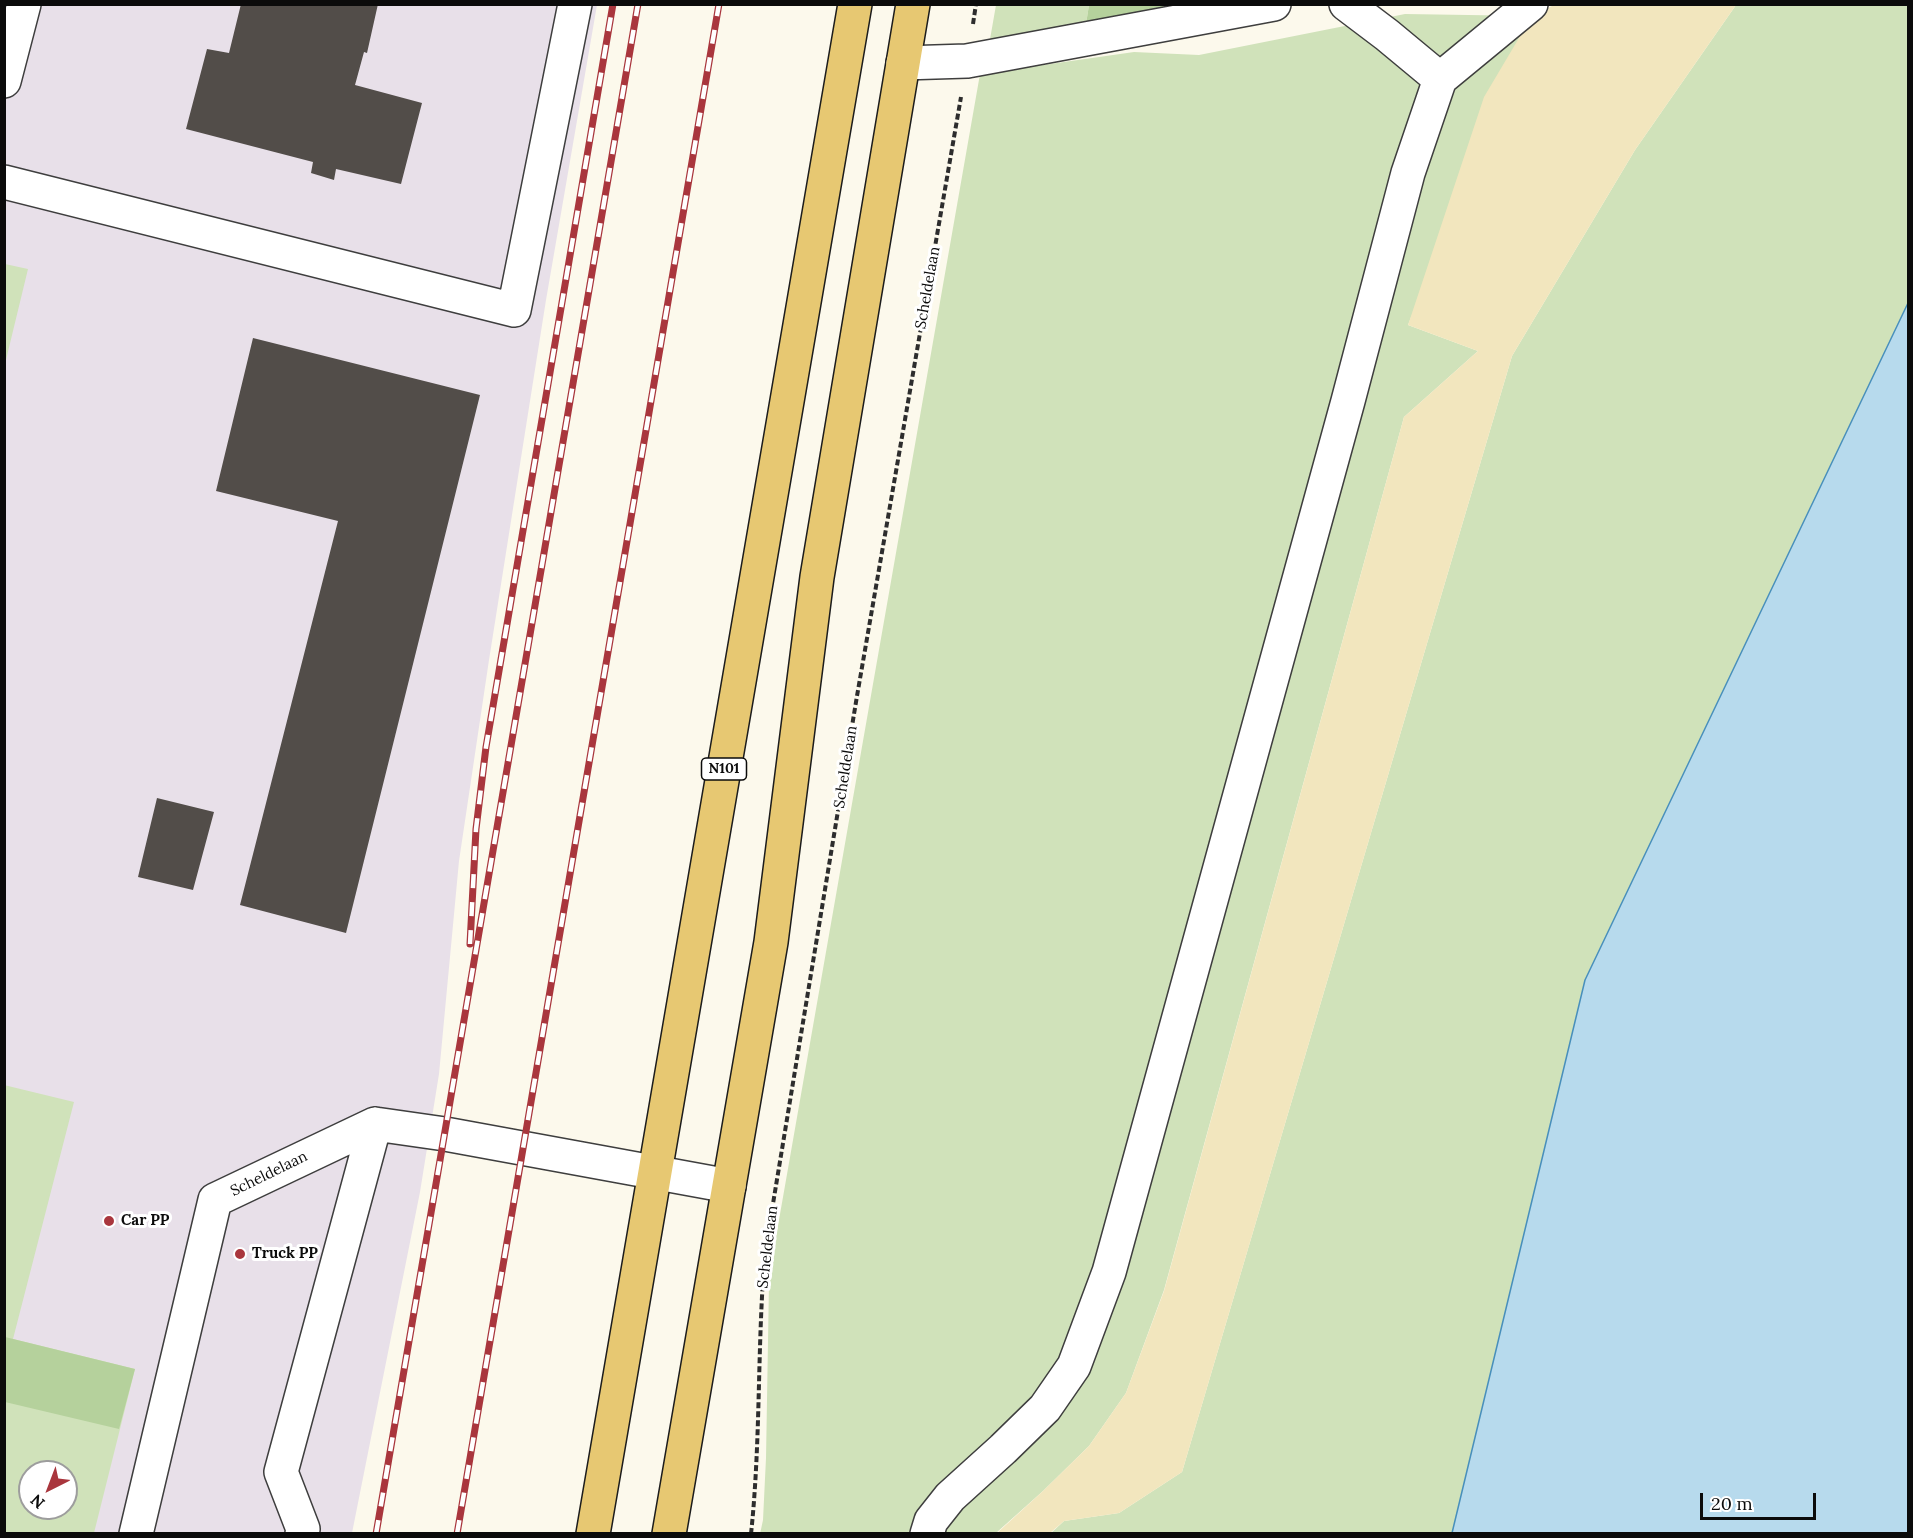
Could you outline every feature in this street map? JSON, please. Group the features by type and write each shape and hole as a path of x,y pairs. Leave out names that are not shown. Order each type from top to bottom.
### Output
{"main road":[{"name":"N101","path":"593,1533 855,4"},
{"path":"669,1533 771,942 817,577 913,4"}],"lane":[{"path":"4,81 24,4"},
{"path":"4,182 514,310 575,4"},
{"path":"903,63 967,61 1274,4"},
{"path":"1346,4 1387,34 1440,79"},
{"path":"927,1533 931,1521 950,1497 1045,1408 1074,1366 1109,1272 1348,401 1408,173 1440,79 1531,4"},
{"path":"302,1533 303,1529 281,1472 375,1124 445,1134 729,1186"},
{"name":"Scheldelaan","path":"136,1533 215,1200 375,1124"}],"path":[{"name":"Scheldelaan","path":"751,1533 760,1312 765,1252 859,684 976,4"}],"shaded area":[{"path":"5,5 597,5 546,300 459,861 439,1074 420,1192 352,1533 5,1534"}],"green space":[{"path":"996,5 1089,5 1086,24 989,45"},
{"path":"1089,5 1183,5 1086,24"},
{"path":"1736,5 1908,5 1908,303 1585,980 1452,1533 1050,1534 1064,1521 1119,1513 1182,1472 1512,356 1635,150"},
{"path":"1405,14 1532,16 1408,325 1478,351 1404,417 1164,1290 1126,1393 1089,1446 996,1533 760,1534 763,1520 766,1458 769,1283 773,1254 980,74 1134,52 1199,55"},
{"path":"4,264 28,269 5,364"},
{"path":"4,1085 74,1102 13,1339 135,1369 94,1533 5,1533"},
{"path":"5,1337 135,1369 119,1429 5,1402"}],"sand":[{"path":"1554,5 1736,5 1635,150 1512,356 1182,1472 1119,1513 1064,1521 1050,1533 996,1534 1089,1446 1126,1393 1164,1291 1404,417 1478,351 1408,325 1484,97 1532,16"}],"water":[{"path":"1908,303 1908,1533 1452,1533 1585,980"}],"building":[{"path":"241,4 378,4 367,53 364,52 355,85 422,103 401,184 336,169 334,180 311,173 313,162 186,129 207,49 229,53"},
{"path":"253,338 480,395 346,933 240,905 338,521 216,491"},
{"path":"157,798 214,812 193,890 138,877"}],"railway":[{"path":"470,944 476,829 486,747 613,4"},
{"path":"376,1534 638,4"},
{"path":"457,1534 719,4"}],"place":[{"name":"Car PP","path":"109,1221"},
{"name":"Truck PP","path":"240,1254"}]}
